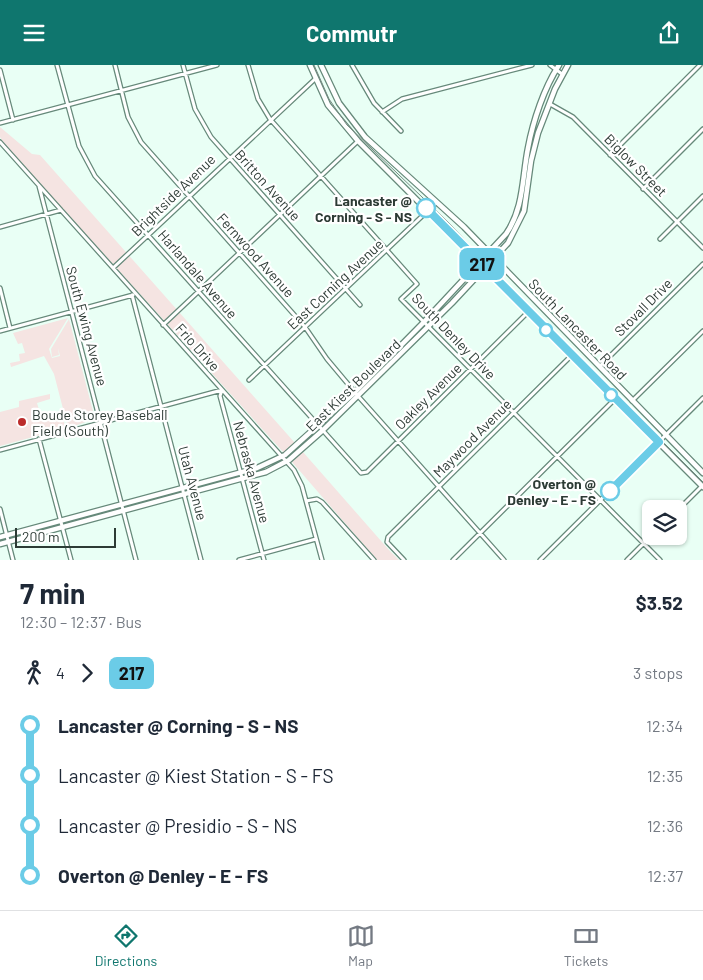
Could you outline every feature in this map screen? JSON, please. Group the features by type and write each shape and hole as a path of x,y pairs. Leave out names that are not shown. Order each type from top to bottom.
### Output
{"main road":[{"name":"South Lancaster Road","path":"310,65 315,79 335,115 358,141 391,176 480,261 528,312 702,486"},
{"name":"South Lancaster Road","path":"321,65 333,93 352,123 397,168 489,252 703,472"},
{"name":"East Kiest Boulevard","path":"0,537 267,465 282,457 356,394 429,327 512,238 524,211 531,161 538,133 562,74 568,65"},
{"name":"East Kiest Boulevard","path":"0,544 242,479 269,471 286,462 322,431 506,234 515,219 520,203 532,131 558,67"},
{"path":"543,101 550,104"}],"street":[{"name":"Harlandale Avenue","path":"57,65 79,146 88,166 322,431 360,473 365,473"},
{"name":"Fernwood Avenue","path":"114,65 128,117 141,142 305,327 327,359 356,394 504,560"},
{"name":"Britton Avenue","path":"183,65 199,118 211,137 360,305"},
{"path":"0,123 218,65"},
{"name":"South Denley Drive","path":"248,65 258,99 270,119 417,284 401,299 642,542"},
{"path":"352,65 363,87 382,112 401,131"},
{"path":"382,112 402,99 532,65"},
{"path":"550,65 558,67 562,74"},
{"path":"610,155 700,65"},
{"path":"0,70 13,120"},
{"name":"Brightside Avenue","path":"113,268 229,157 315,79"},
{"name":"Biglow Street","path":"550,104 573,117 703,248"},
{"path":"643,189 703,129"},
{"path":"163,325 358,141"},
{"name":"Frio Drive","path":"0,142 113,268 134,295 286,462 299,479 322,560"},
{"name":"South Ewing Avenue","path":"39,185 136,560"},
{"path":"660,239 703,196"},
{"name":"East Corning Avenue","path":"249,381 436,203"},
{"path":"0,227 61,211"},
{"name":"Stovall Drive","path":"599,367 703,264"},
{"path":"0,288 10,328"},
{"path":"0,331 134,295"},
{"name":"Utah Avenue","path":"134,295 201,560"},
{"name":"Oakley Avenue","path":"365,473 528,312"},
{"path":"632,401 703,331"},
{"name":"Maywood Avenue","path":"404,560 387,541 388,537 572,355"},
{"path":"0,450 222,390"},
{"name":"Nebraska Avenue","path":"222,390 220,396 264,560"},
{"path":"540,560 703,398"},
{"path":"452,560 615,399"},
{"path":"39,439 71,560"},
{"path":"687,501 702,486"},
{"path":"306,501 317,499 322,502 374,560"},
{"path":"0,509 13,560"},
{"path":"239,560 316,539"},
{"path":"627,560 642,544"},
{"name":"South Denley Drive","path":"645,545 660,560"}],"shaded area":[{"path":"0,127 32,154 40,155 295,443 284,453 5,145 0,137"},
{"path":"68,318 49,349 52,358 60,356 58,348 59,355 52,357 51,349 69,319 95,419 68,428 54,374 44,356 11,367 10,363 20,361 19,354 25,353 22,343 18,344 13,333"},
{"path":"50,394 50,399 37,403 42,420 58,416 58,413 61,412 66,428 0,446 0,412 19,407 19,401"},
{"path":"303,452 399,560 377,560 292,462"}],"tram line":[{"path":"314,65 329,99 347,125 448,222 527,306 703,482"}],"bus line":[{"name":"217","path":"426,208 659,442 610,491"}],"place":[{"name":"Lancaster @ Corning - S - NS","path":"426,208"},
{"name":"Boude Storey Baseball Field (South)","path":"22,422"},
{"name":"Overton @ Denley - E - FS","path":"610,491"}]}
